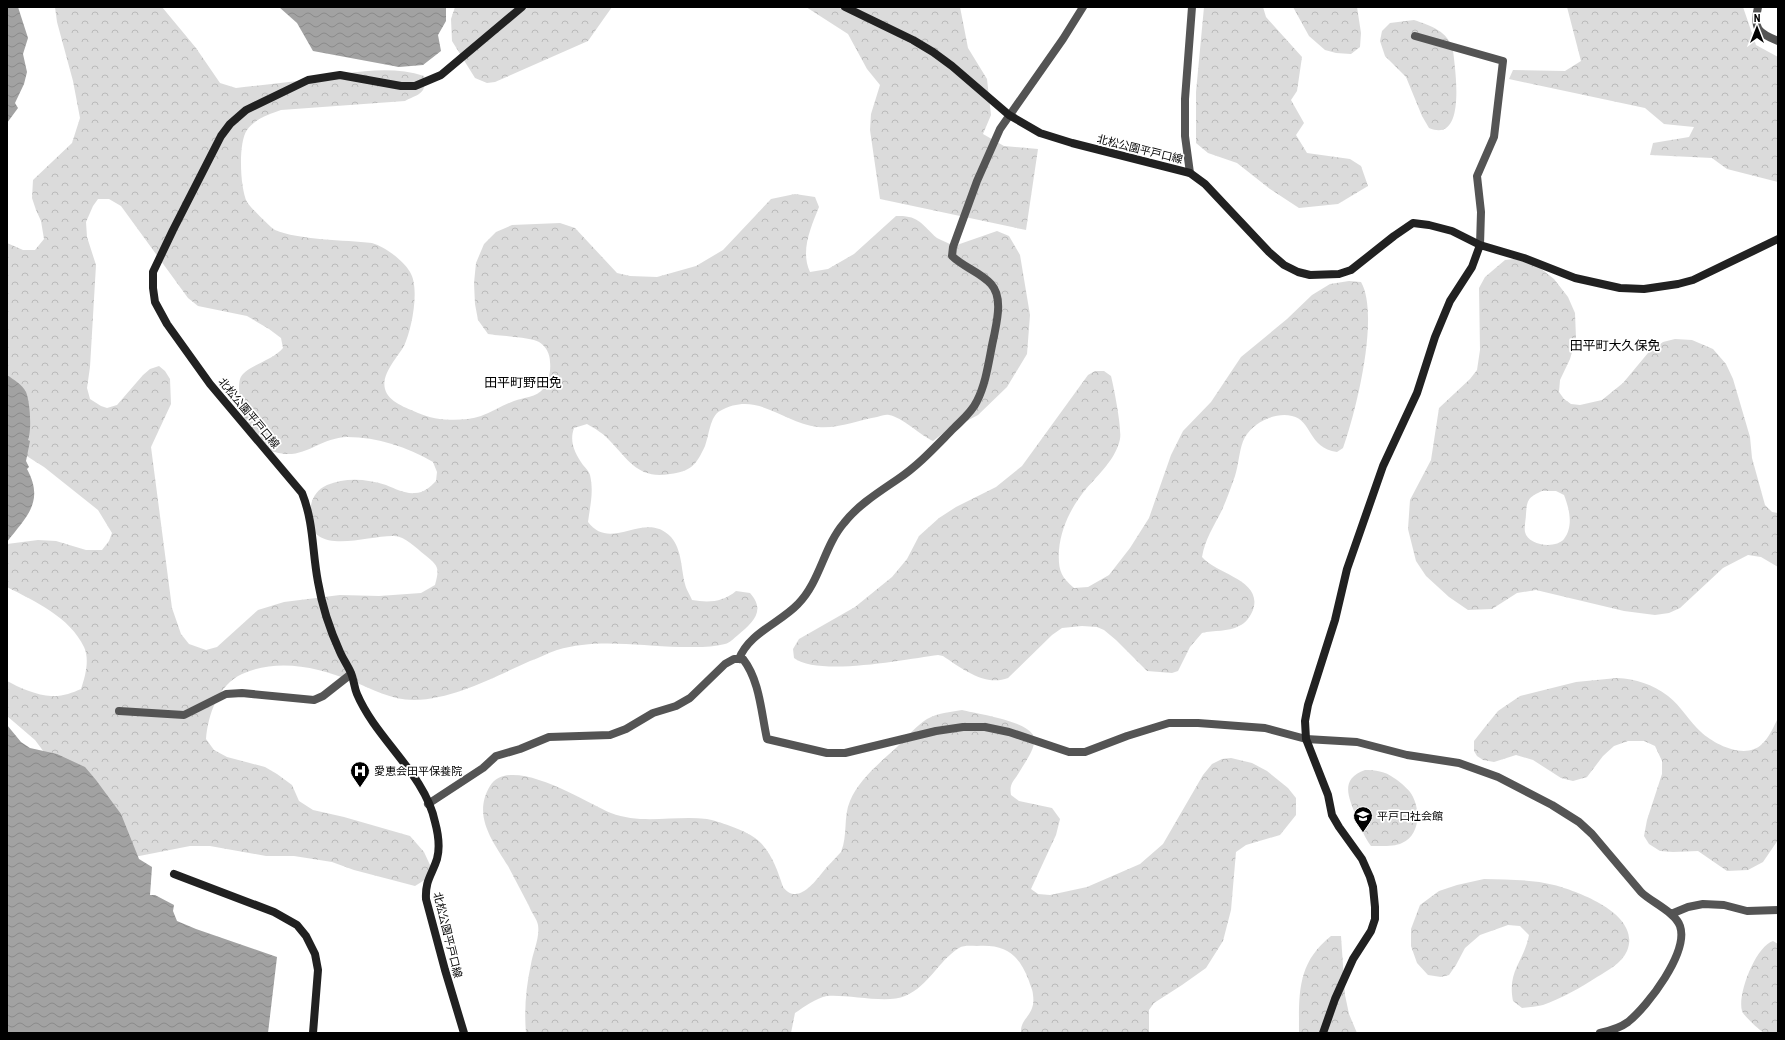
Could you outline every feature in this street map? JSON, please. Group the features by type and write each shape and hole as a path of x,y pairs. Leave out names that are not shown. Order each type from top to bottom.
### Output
{"main road":[{"name":"北松公園平戸口線","path":"464,1033 426,899 426,887 437,858 438,838 435,821 418,784 368,717 356,692 351,674 340,652 323,605 318,583 309,511 302,493 210,384 166,324 155,302 153,272 221,136 230,124 246,110 308,80 322,77 340,75 401,86 415,86 441,75 522,7"},
{"name":"北松公園平戸口線","path":"845,7 907,37 933,52 1022,124 1047,135 1190,173 1205,184 1269,252 1284,265 1310,275 1339,274 1351,270 1413,223 1429,224 1452,231 1480,245 1524,258 1575,278 1620,288 1644,289 1694,280 1778,239"},
{"path":"1323,1033 1335,1000 1353,959 1372,930 1375,919 1375,907 1373,886 1370,877 1362,859 1332,815 1328,795 1306,739 1305,721 1308,705 1335,620 1347,569 1383,466 1417,393 1438,330 1456,290 1472,267 1480,245"},
{"path":"174,874 274,912 297,925 306,936 315,954 318,970 313,1033"}],"street":[{"path":"739,659 742,652 751,641 767,627 787,615 800,603 843,523 855,511 928,455 970,412 977,401 986,376 997,317 997,293 991,284 979,274 958,262 952,256 958,228 988,152 1000,129 1056,51 1083,7"},
{"path":"1190,173 1185,136 1185,99 1192,7"},
{"path":"1758,7 1755,18 1762,35 1778,41"},
{"path":"1415,36 1503,61 1494,138 1477,176 1481,212 1480,245"},
{"path":"428,804 482,768 496,756 520,749 549,737 610,734 626,729 653,713 676,706 690,698 725,664 734,659 743,659 750,668 758,695 767,739 827,753 852,752 936,731 963,727 985,727 1009,732 1069,752 1085,752 1169,723 1198,723 1265,728 1306,739 1357,742 1407,755 1460,763 1498,777 1552,805 1579,822 1606,849 1647,898 1671,914 1680,927 1680,941 1671,969 1651,997 1628,1022 1612,1030 1600,1033"},
{"path":"119,712 184,715 226,694 314,700 323,696 351,674"},
{"path":"1671,914 1688,907 1703,904 1724,904 1747,911 1778,910"}],"green space":[{"path":"55,7 162,7 196,48 220,83 236,88 380,70 410,72 424,76 425,82 421,93 405,101 281,110 262,117 250,126 244,136 241,166 243,187 247,202 275,230 309,238 372,243 393,254 407,267 413,279 415,298 410,330 404,346 387,372 384,383 387,394 390,398 404,407 425,416 449,420 474,418 510,403 537,394 547,383 550,372 550,359 544,346 535,340 488,334 478,320 475,304 474,283 476,263 484,244 496,232 512,225 560,223 575,228 617,273 630,276 657,277 696,266 723,250 771,199 795,194 815,197 819,207 806,247 807,264 810,272 828,269 854,254 896,216 910,217 919,221 937,238 954,246 997,231 1009,236 1020,255 1030,315 1027,354 1007,387 978,415 942,434 933,441 894,416 883,415 840,426 818,427 793,420 758,406 746,404 733,405 720,411 714,417 705,446 699,458 692,466 677,473 659,475 650,474 636,467 606,437 587,424 574,428 572,438 575,452 590,475 592,487 588,522 597,530 607,533 618,533 650,527 661,530 671,537 675,542 679,553 686,586 692,600 716,601 731,595 736,591 750,593 755,599 757,611 753,621 727,643 702,647 618,644 587,644 572,646 554,651 474,686 444,696 429,699 406,700 397,698 374,691 339,676 311,668 283,665 269,666 242,674 227,685 212,711 207,730 206,739 214,750 227,757 265,767 277,774 292,785 299,801 313,810 344,817 410,836 424,852 430,865 431,876 415,886 354,870 332,862 294,856 266,856 210,846 190,846 124,859 35,740 7,716 7,681 34,693 46,696 70,693 81,689 87,657 78,636 61,619 40,604 7,587 7,544 38,540 56,541 86,550 102,550 109,541 112,533 98,510 44,467 14,448 7,410 7,243 23,250 35,250 44,239 41,221 32,198 33,180 72,143 80,118 73,81 57,22","holes":["98,199 109,199 121,206 188,298 198,306 247,316 281,338 283,348 278,353 247,370 240,379 239,384 244,417 257,441 265,449 285,454 294,454 337,438 359,437 403,447 433,462 437,472 436,481 427,489 418,493 404,492 386,485 364,480 334,482 327,485 316,493 313,499 311,505 311,522 316,533 325,539 353,541 394,536 406,540 437,567 435,585 421,593 379,596 340,595 284,602 258,610 217,647 206,650 189,644 181,634 172,608 151,447 171,404 170,379 165,371 159,366 150,369 117,405 107,408 90,399 87,388 90,367 96,265 87,237 86,222"]},
{"path":"455,7 612,7 588,41 495,82 487,83 475,78 452,41 451,19"},
{"path":"806,7 960,7 968,48 987,79 991,115 983,134 1004,146 1038,149 1026,230 880,199 870,130 871,114 880,85 867,69 848,34"},
{"path":"1204,7 1263,7 1266,17 1302,57 1297,91 1291,100 1304,123 1296,135 1307,153 1350,159 1361,166 1368,186 1338,204 1299,208 1270,189 1237,163 1208,153 1196,143 1196,92"},
{"path":"1293,7 1357,7 1361,33 1360,47 1351,54 1336,53 1325,50 1309,36"},
{"path":"1567,7 1743,7 1756,45 1778,57 1778,182 1727,169 1712,158 1650,155 1653,143 1689,137 1694,127 1664,124 1645,108 1509,79 1513,70 1565,71 1581,61"},
{"path":"1414,20 1438,30 1447,38 1453,50 1456,102 1454,115 1449,125 1441,130 1429,128 1422,116 1406,77 1385,56 1380,41 1382,31 1390,23"},
{"path":"1523,258 1535,264 1554,279 1568,297 1575,313 1576,338 1570,359 1560,380 1559,392 1564,399 1571,404 1580,405 1602,400 1623,383 1648,353 1663,342 1675,339 1692,340 1713,349 1726,364 1733,379 1750,437 1752,458 1765,505 1772,512 1778,513 1778,567 1761,557 1748,555 1723,568 1680,608 1669,613 1655,615 1624,611 1536,590 1517,593 1492,609 1468,610 1449,597 1426,576 1416,561 1408,529 1410,500 1431,460 1439,408 1470,379 1477,370 1480,350 1479,288 1485,277 1505,260","holes":["1542,491 1556,491 1564,495 1568,506 1570,523 1567,534 1564,539 1555,544 1549,545 1537,543 1527,537 1525,532 1526,509 1528,502 1531,497"]},
{"path":"1349,281 1361,282 1366,297 1368,317 1364,364 1354,412 1343,448 1337,452 1328,449 1315,440 1303,423 1298,419 1285,415 1279,415 1266,419 1254,427 1245,437 1241,446 1236,471 1229,493 1208,538 1202,557 1218,569 1237,579 1252,592 1254,600 1253,610 1248,620 1235,628 1202,633 1190,647 1178,671 1172,673 1147,671 1104,630 1097,627 1082,626 1062,628 1052,635 1008,678 999,680 991,680 974,675 965,671 943,656 938,655 885,663 842,666 823,666 806,663 794,658 793,649 799,639 855,607 892,577 907,559 919,536 939,518 956,507 996,487 1022,466 1088,375 1095,371 1104,371 1111,376 1119,417 1120,439 1111,460 1086,489 1071,510 1064,526 1060,542 1059,562 1063,576 1074,588 1088,587 1109,575 1130,548 1149,518 1171,455 1183,431 1211,402 1241,357 1287,319 1312,295 1330,284"},
{"path":"1617,678 1644,683 1656,688 1677,704 1707,737 1722,746 1739,751 1755,749 1762,744 1767,739 1778,718 1778,840 1763,862 1748,870 1727,871 1698,851 1660,851 1649,844 1644,836 1647,820 1662,774 1662,761 1655,746 1644,741 1628,741 1614,746 1603,756 1587,777 1573,781 1561,778 1533,760 1516,755 1494,762 1483,760 1477,756 1474,751 1474,741 1498,711 1520,696 1576,682"},
{"path":"962,710 991,716 1014,723 1031,732 1034,738 1032,750 1012,782 1011,795 1019,801 1052,808 1060,819 1056,835 1031,889 1038,894 1050,895 1087,887 1140,864 1163,844 1203,775 1212,764 1222,759 1231,758 1252,763 1267,771 1288,788 1296,798 1296,815 1280,835 1246,845 1236,852 1231,910 1223,941 1206,968 1154,1003 1149,1010 1149,1033 1021,1033 1023,1023 1032,1008 1033,991 1021,964 1010,953 1003,949 987,946 965,946 952,953 921,986 905,996 878,999 827,996 810,1003 795,1013 791,1033 526,1033 525,1007 529,973 537,940 538,925 508,866 491,838 484,818 483,808 485,797 490,786 500,777 514,775 531,777 549,783 611,813 623,817 647,819 707,819 730,826 752,836 764,846 772,859 783,887 788,892 794,894 804,891 809,887 841,852 848,807 854,793 865,778 915,728 927,719 935,715"},
{"path":"1365,770 1380,771 1391,776 1407,788 1414,798 1417,813 1416,827 1413,834 1402,843 1391,846 1371,846 1364,835 1351,802 1348,789 1352,778"},
{"path":"1484,879 1519,880 1546,883 1565,888 1592,899 1606,907 1626,926 1629,938 1625,955 1614,966 1585,985 1556,1000 1535,1007 1522,1008 1513,1001 1512,981 1527,944 1529,935 1520,926 1508,925 1480,935 1465,948 1449,975 1441,977 1428,975 1417,963 1411,946 1411,929 1420,905 1439,891"},
{"path":"1331,936 1341,936 1345,995 1349,1014 1357,1033 1299,1033 1299,1005 1302,980 1312,957 1320,946"},
{"path":"1773,941 1778,944 1778,1033 1764,1033 1745,1016 1742,1011 1741,1003 1745,983 1754,961 1760,952"}],"water":[{"path":"7,7 18,7 28,38 23,54 27,72 24,84 15,103 18,108 7,123"},
{"path":"279,7 446,7 446,21 438,35 441,51 423,65 399,67 313,51 297,23"},
{"path":"7,375 18,382 26,392 27,396 30,423 28,440 30,441 26,461 29,467 27,469 32,481 34,500 21,525 7,542"},
{"path":"7,725 21,742 30,748 57,754 85,767 121,814 139,859 152,867 150,895 155,895 174,905 173,911 177,921 277,957 268,1033 7,1033"}],"place":[{"name":"愛恵会田平保養院","path":"360,788"},
{"name":"平戸口社会館","path":"1363,833"}],"district":[{"name":"田平町大久保免","path":"1615,345"},
{"name":"田平町野田免","path":"523,382"}]}
